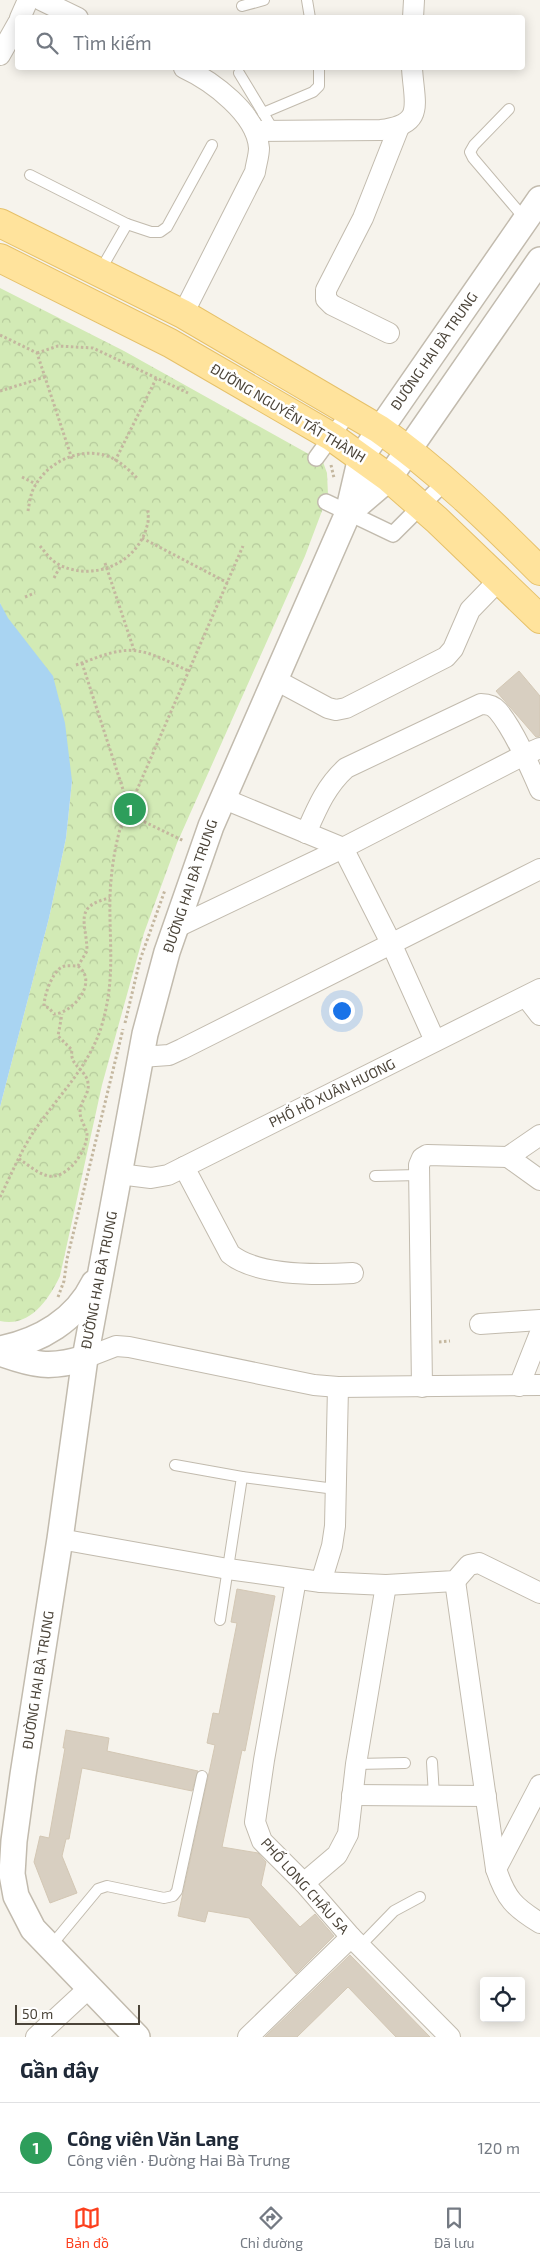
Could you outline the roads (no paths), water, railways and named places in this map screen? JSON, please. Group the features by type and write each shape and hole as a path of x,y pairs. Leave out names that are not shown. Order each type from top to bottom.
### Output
{"main road":[{"path":"0,223 184,314 379,429 409,450 488,518 540,571"},
{"name":"ĐƯỜNG NGUYỄN TẤT THÀNH","path":"0,258 170,343 324,448 361,457 422,506 540,619"}],"street":[{"path":"21,15 28,0"},
{"path":"40,0 72,15"},
{"path":"413,15 414,0"},
{"path":"0,55 15,28"},
{"path":"188,70 203,77 265,131 381,130 399,127 410,121 415,109 412,70"},
{"path":"389,333 332,305 326,299 326,290 363,218 399,127"},
{"path":"184,314 254,172 265,131"},
{"name":"ĐƯỜNG HAI BÀ TRƯNG","path":"137,2037 49,1948 33,1929 23,1913 16,1896 12,1874 14,1841 23,1775 60,1539 85,1358 140,1058 158,980 222,798 348,513 361,457 540,199"},
{"name":"ĐƯỜNG HAI BÀ TRƯNG","path":"348,513 389,478 540,260"},
{"path":"324,448 350,411"},
{"path":"326,502 393,534 446,481"},
{"path":"274,679 328,708 336,710 346,708 446,657 453,649 470,610 500,580"},
{"path":"306,832 325,792 333,780 346,768 481,704 490,704 498,711 532,751 540,790"},
{"path":"175,928 343,848 532,751"},
{"path":"222,798 343,848 391,944 435,1041"},
{"path":"140,1058 168,1055 175,1052 540,869"},
{"path":"533,993 540,1015"},
{"name":"PHỐ HỒ XUÂN HƯƠNG","path":"119,1174 151,1178 168,1175 533,993"},
{"path":"508,1157 540,1135"},
{"path":"422,1387 419,1165 422,1158 427,1155 508,1157 540,1180"},
{"path":"184,1166 230,1254 236,1259 296,1274 313,1276 353,1274"},
{"path":"0,1348 40,1336 75,1311 88,1294 104,1254"},
{"path":"480,1324 540,1320"},
{"path":"519,1386 540,1333"},
{"path":"0,1353 30,1364 51,1366 66,1364 116,1346 129,1347 314,1384 338,1387 540,1385"},
{"path":"321,1582 332,1546 335,1526 338,1387"},
{"path":"60,1539 228,1569 321,1582 386,1585 455,1581 469,1564 479,1563 540,1593"},
{"name":"PHỐ LONG CHÂU SA","path":"296,1579 255,1822 262,1840 304,1883 355,1941 450,2037"},
{"path":"455,1581 496,1869 508,1898 515,1907 540,1922"},
{"path":"304,1883 337,1855 348,1834 356,1764 386,1585"},
{"path":"496,1869 540,1785"},
{"path":"352,1795 486,1796"},
{"path":"248,2037 355,1941"},
{"path":"36,2037 88,1988"}],"lane":[{"path":"242,6 264,0"},
{"path":"307,0 310,15"},
{"path":"263,113 313,92 319,86 319,70"},
{"path":"239,73 263,113 265,131"},
{"path":"509,109 474,145 470,152 472,158 526,220"},
{"path":"30,175 127,224 151,232 160,232 167,227 212,145"},
{"path":"99,272 127,224"},
{"path":"374,1176 419,1175"},
{"path":"175,1465 242,1477 335,1489"},
{"path":"220,1620 242,1477"},
{"path":"432,1762 434,1796"},
{"path":"356,1764 405,1763"},
{"path":"49,1948 98,1889 108,1886 164,1898 173,1896 177,1891 202,1776"},
{"path":"355,1941 394,1911 420,1897"}],"water":[{"path":"0,603 8,618 53,676 65,723 72,781 66,838 49,918 0,1107"}],"place":[{"name":"Công viên Văn Lang","path":"130,809"}]}
